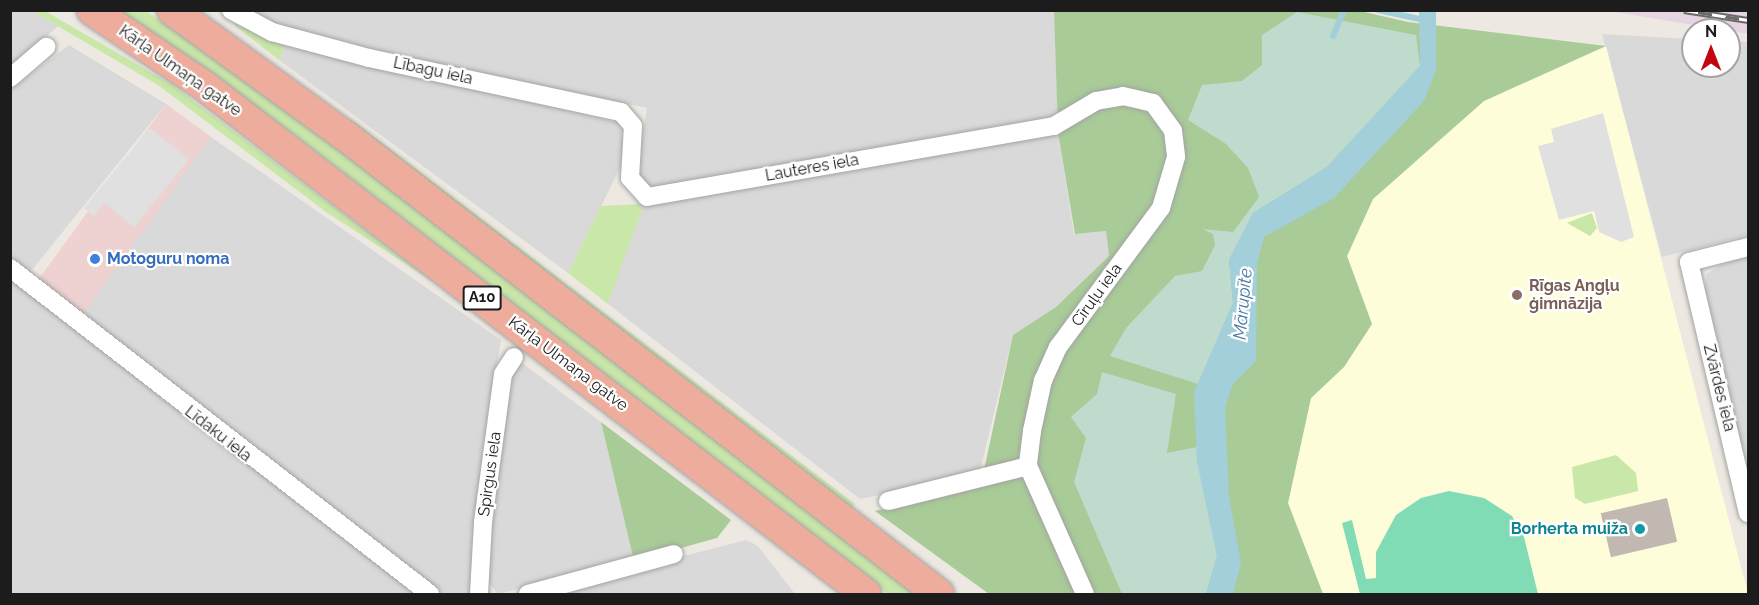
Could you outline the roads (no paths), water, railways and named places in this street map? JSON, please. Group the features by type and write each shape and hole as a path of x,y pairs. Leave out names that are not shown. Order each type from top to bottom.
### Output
{"highway":[{"name":"Kārļa Ulmaņa gatve","path":"92,10 207,88 866,594"},
{"name":"A10","path":"172,10 347,137 939,594"}],"street":[{"name":"Lībagu iela","path":"231,10 272,32 369,58 621,112 633,126"},
{"path":"10,78 46,47"},
{"name":"Cīruļu iela","path":"1028,466 1043,380 1058,347 1161,208 1176,157 1173,131 1153,103 1123,96 1096,101 1054,126"},
{"name":"Lauteres iela","path":"633,126 630,178 648,197 1054,126"},
{"name":"Zvārdes iela","path":"1749,247 1689,262 1749,513"},
{"name":"Līdaku iela","path":"10,268 430,594"},
{"name":"Spirgus iela","path":"479,594 483,522 503,374 514,357"},
{"path":"888,501 1028,466 1085,594"},
{"path":"528,594 674,554"}],"water":[{"name":"Mārupīte","path":"1419,11 1436,11 1436,70 1424,101 1334,198 1264,237 1257,264 1256,361 1233,384 1225,408 1229,497 1241,563 1233,594 1206,594 1217,556 1197,462 1194,392 1233,303 1229,260 1253,213 1327,167 1420,66"}],"waterway":[{"path":"1333,36 1344,10"},
{"path":"1378,10 1424,20"}],"railway":[{"path":"1684,10 1748,20"}],"place":[{"name":"Motoguru noma","path":"95,259"},
{"name":"Rīgas Angļu ģimnāzija","path":"1517,295"},
{"name":"Borherta muiža","path":"1640,529"}]}
